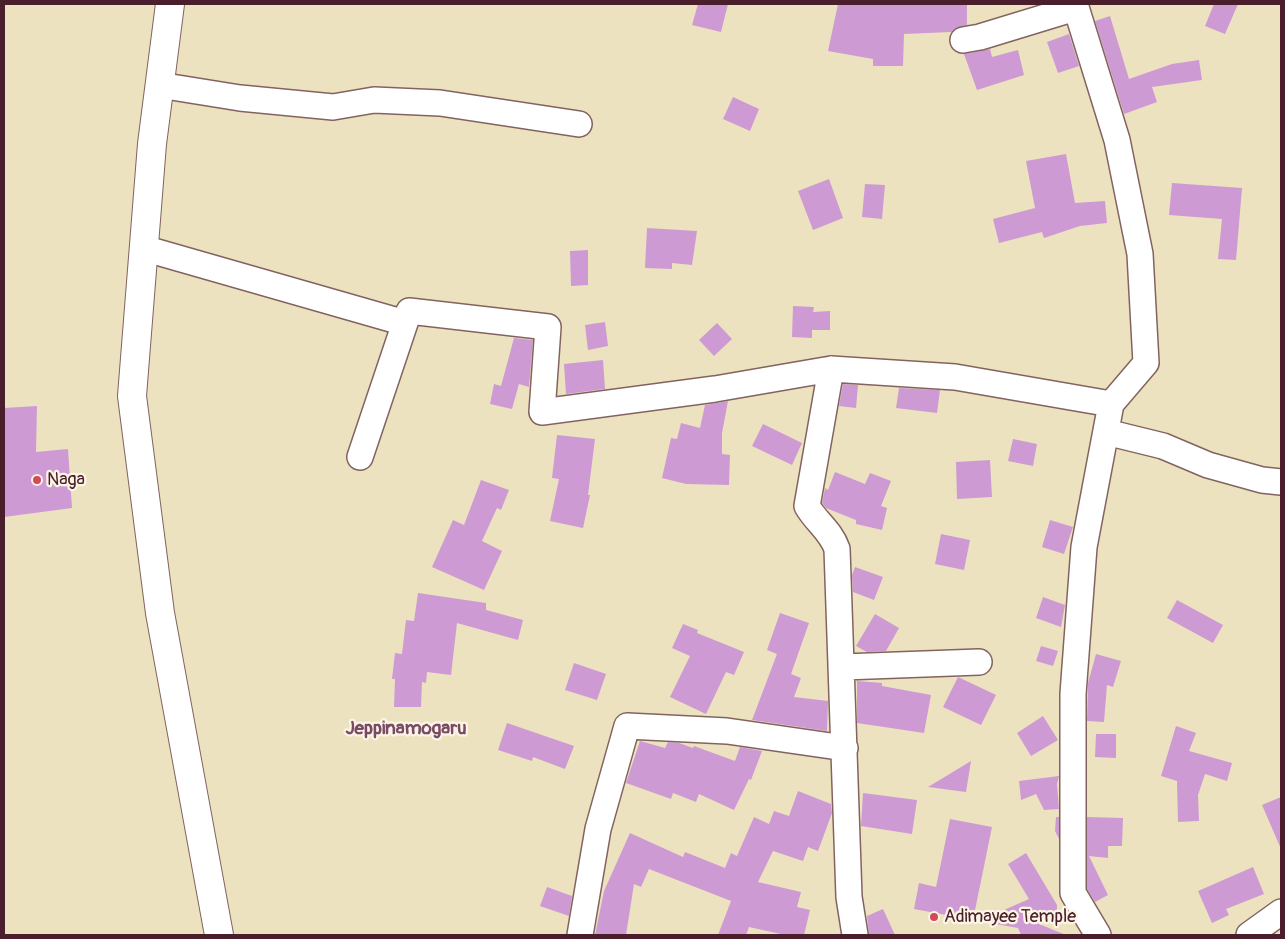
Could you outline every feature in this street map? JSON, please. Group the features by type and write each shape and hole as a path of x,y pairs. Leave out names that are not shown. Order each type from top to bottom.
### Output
{"street":[{"path":"170,4 152,144 132,396 160,613 220,935"},
{"path":"963,40 980,37 1075,6 1116,140 1140,254 1146,363 1111,404 1084,547 1073,694 1073,893 1098,935"},
{"path":"160,85 240,98 334,107 374,100 440,103 579,124"},
{"path":"143,248 405,323"},
{"path":"360,457 409,311 548,327 542,412 715,389 831,369 955,377 1111,404"},
{"path":"831,369 807,506 812,515 832,535 837,548 846,748 849,897 855,935"},
{"path":"1106,432 1163,446 1208,465 1262,480 1281,482"},
{"path":"843,667 979,662"},
{"path":"580,935 598,829 627,726 726,730 846,748"},
{"path":"1249,935 1281,912"}],"building":[{"path":"698,4 728,4 721,32 692,25"},
{"path":"838,4 967,4 967,25 954,29 951,32 904,34 903,66 873,66 873,59 828,51"},
{"path":"1214,4 1238,4 1225,34 1205,26"},
{"path":"1110,16 1129,79 1172,64 1199,60 1202,80 1152,87 1157,102 1124,114 1095,21"},
{"path":"1069,34 1079,66 1058,73 1047,42"},
{"path":"990,49 992,57 1018,50 1024,75 977,90 964,54"},
{"path":"733,97 759,109 750,131 723,119"},
{"path":"1066,154 1075,203 1105,201 1107,223 1080,226 1044,238 1042,232 999,243 993,219 1035,208 1026,161"},
{"path":"829,179 843,218 813,230 798,191"},
{"path":"1172,183 1242,188 1236,260 1218,259 1222,219 1169,215"},
{"path":"865,184 885,185 882,219 862,217"},
{"path":"647,228 697,231 692,265 672,263 672,269 645,268"},
{"path":"588,250 588,285 571,286 570,251"},
{"path":"793,306 814,307 813,312 830,311 830,330 812,330 812,338 792,337"},
{"path":"605,322 608,346 588,350 585,325"},
{"path":"717,323 732,339 714,356 699,340"},
{"path":"514,338 533,340 529,387 519,384 512,409 490,404 494,384 501,386"},
{"path":"603,360 605,389 566,394 564,364"},
{"path":"843,384 858,385 856,408 839,406"},
{"path":"899,388 940,390 937,413 896,408"},
{"path":"728,401 722,433 722,454 730,455 729,485 686,484 662,478 671,438 677,439 681,423 700,428 705,405"},
{"name":"Naga","path":"37,406 36,452 68,449 72,508 4,517 4,408"},
{"path":"763,424 802,443 792,465 752,446"},
{"path":"557,435 595,439 588,495 590,495 583,528 550,521 559,479 552,478"},
{"path":"1013,439 1037,444 1033,466 1008,461"},
{"path":"990,460 992,497 957,499 956,462"},
{"path":"835,472 865,484 870,473 891,481 881,506 887,508 882,530 856,524 856,520 826,508 822,503 825,488 828,490"},
{"path":"481,480 509,490 501,510 497,508 482,541 502,551 484,590 432,567 453,520 464,525"},
{"path":"1050,520 1073,527 1064,554 1042,547"},
{"path":"941,534 970,540 964,570 935,564"},
{"path":"855,567 883,577 874,600 853,592 852,575"},
{"path":"418,593 486,603 486,610 523,620 518,640 457,623 451,675 427,672 426,683 422,682 421,707 394,707 395,679 392,679 395,653 402,654 406,620 414,621"},
{"path":"1043,597 1065,605 1061,627 1036,618"},
{"path":"1177,600 1223,625 1213,643 1167,618"},
{"path":"780,613 809,623 791,674 801,678 794,697 828,701 827,731 752,720 777,654 767,650"},
{"path":"875,614 899,628 886,651 867,652 856,646"},
{"path":"683,624 698,630 697,633 744,652 734,675 726,672 706,714 670,697 690,656 672,648"},
{"path":"1041,646 1058,651 1053,666 1036,661"},
{"path":"1096,654 1121,661 1113,687 1107,685 1104,722 1087,721 1088,683"},
{"path":"574,663 606,674 597,700 565,690"},
{"path":"958,677 996,695 981,725 943,707"},
{"path":"857,681 882,683 882,686 931,695 924,733 857,723"},
{"path":"1043,716 1058,740 1031,756 1017,733"},
{"path":"507,723 574,746 565,769 533,757 532,761 498,750"},
{"path":"1176,726 1196,733 1189,751 1232,763 1227,781 1205,774 1198,795 1199,821 1178,822 1177,781 1161,776"},
{"path":"1096,734 1116,734 1116,758 1095,757"},
{"path":"640,741 665,748 668,742 679,743 693,748 694,746 735,761 740,747 762,751 751,780 749,779 734,810 699,794 696,802 673,793 671,799 626,783"},
{"path":"971,761 966,792 928,787"},
{"path":"1059,776 1057,784 1059,809 1044,810 1036,794 1021,800 1019,781"},
{"path":"798,791 831,804 832,813 818,851 808,847 803,861 773,851 758,882 801,892 797,907 810,910 804,935 785,935 749,927 746,935 718,935 731,901 649,869 641,887 634,884 626,935 595,935 604,891 630,833 683,857 685,852 725,868 731,853 737,856 754,817 769,824 774,811 789,816"},
{"path":"863,793 917,800 912,834 861,826"},
{"path":"1281,797 1281,849 1262,805"},
{"path":"1056,817 1059,817 1059,839 1055,831"},
{"path":"1087,817 1123,818 1122,846 1108,846 1108,858 1089,856 1108,895 1095,902 1087,889"},
{"path":"950,819 992,827 973,920 914,909 919,883 936,887"},
{"path":"1026,853 1057,905 1057,912 1034,922 1066,935 1021,935 1018,928 979,921 1029,899 1008,864"},
{"path":"1253,867 1264,894 1226,909 1229,915 1212,923 1198,891"},
{"path":"547,887 572,896 569,916 540,906"},
{"path":"883,909 895,935 869,935 867,916"}],"place":[{"name":"Naga","path":"37,480"},
{"name":"Adimayee Temple","path":"934,917"}],"district":[{"name":"Jeppinamogaru","path":"406,729"}]}
